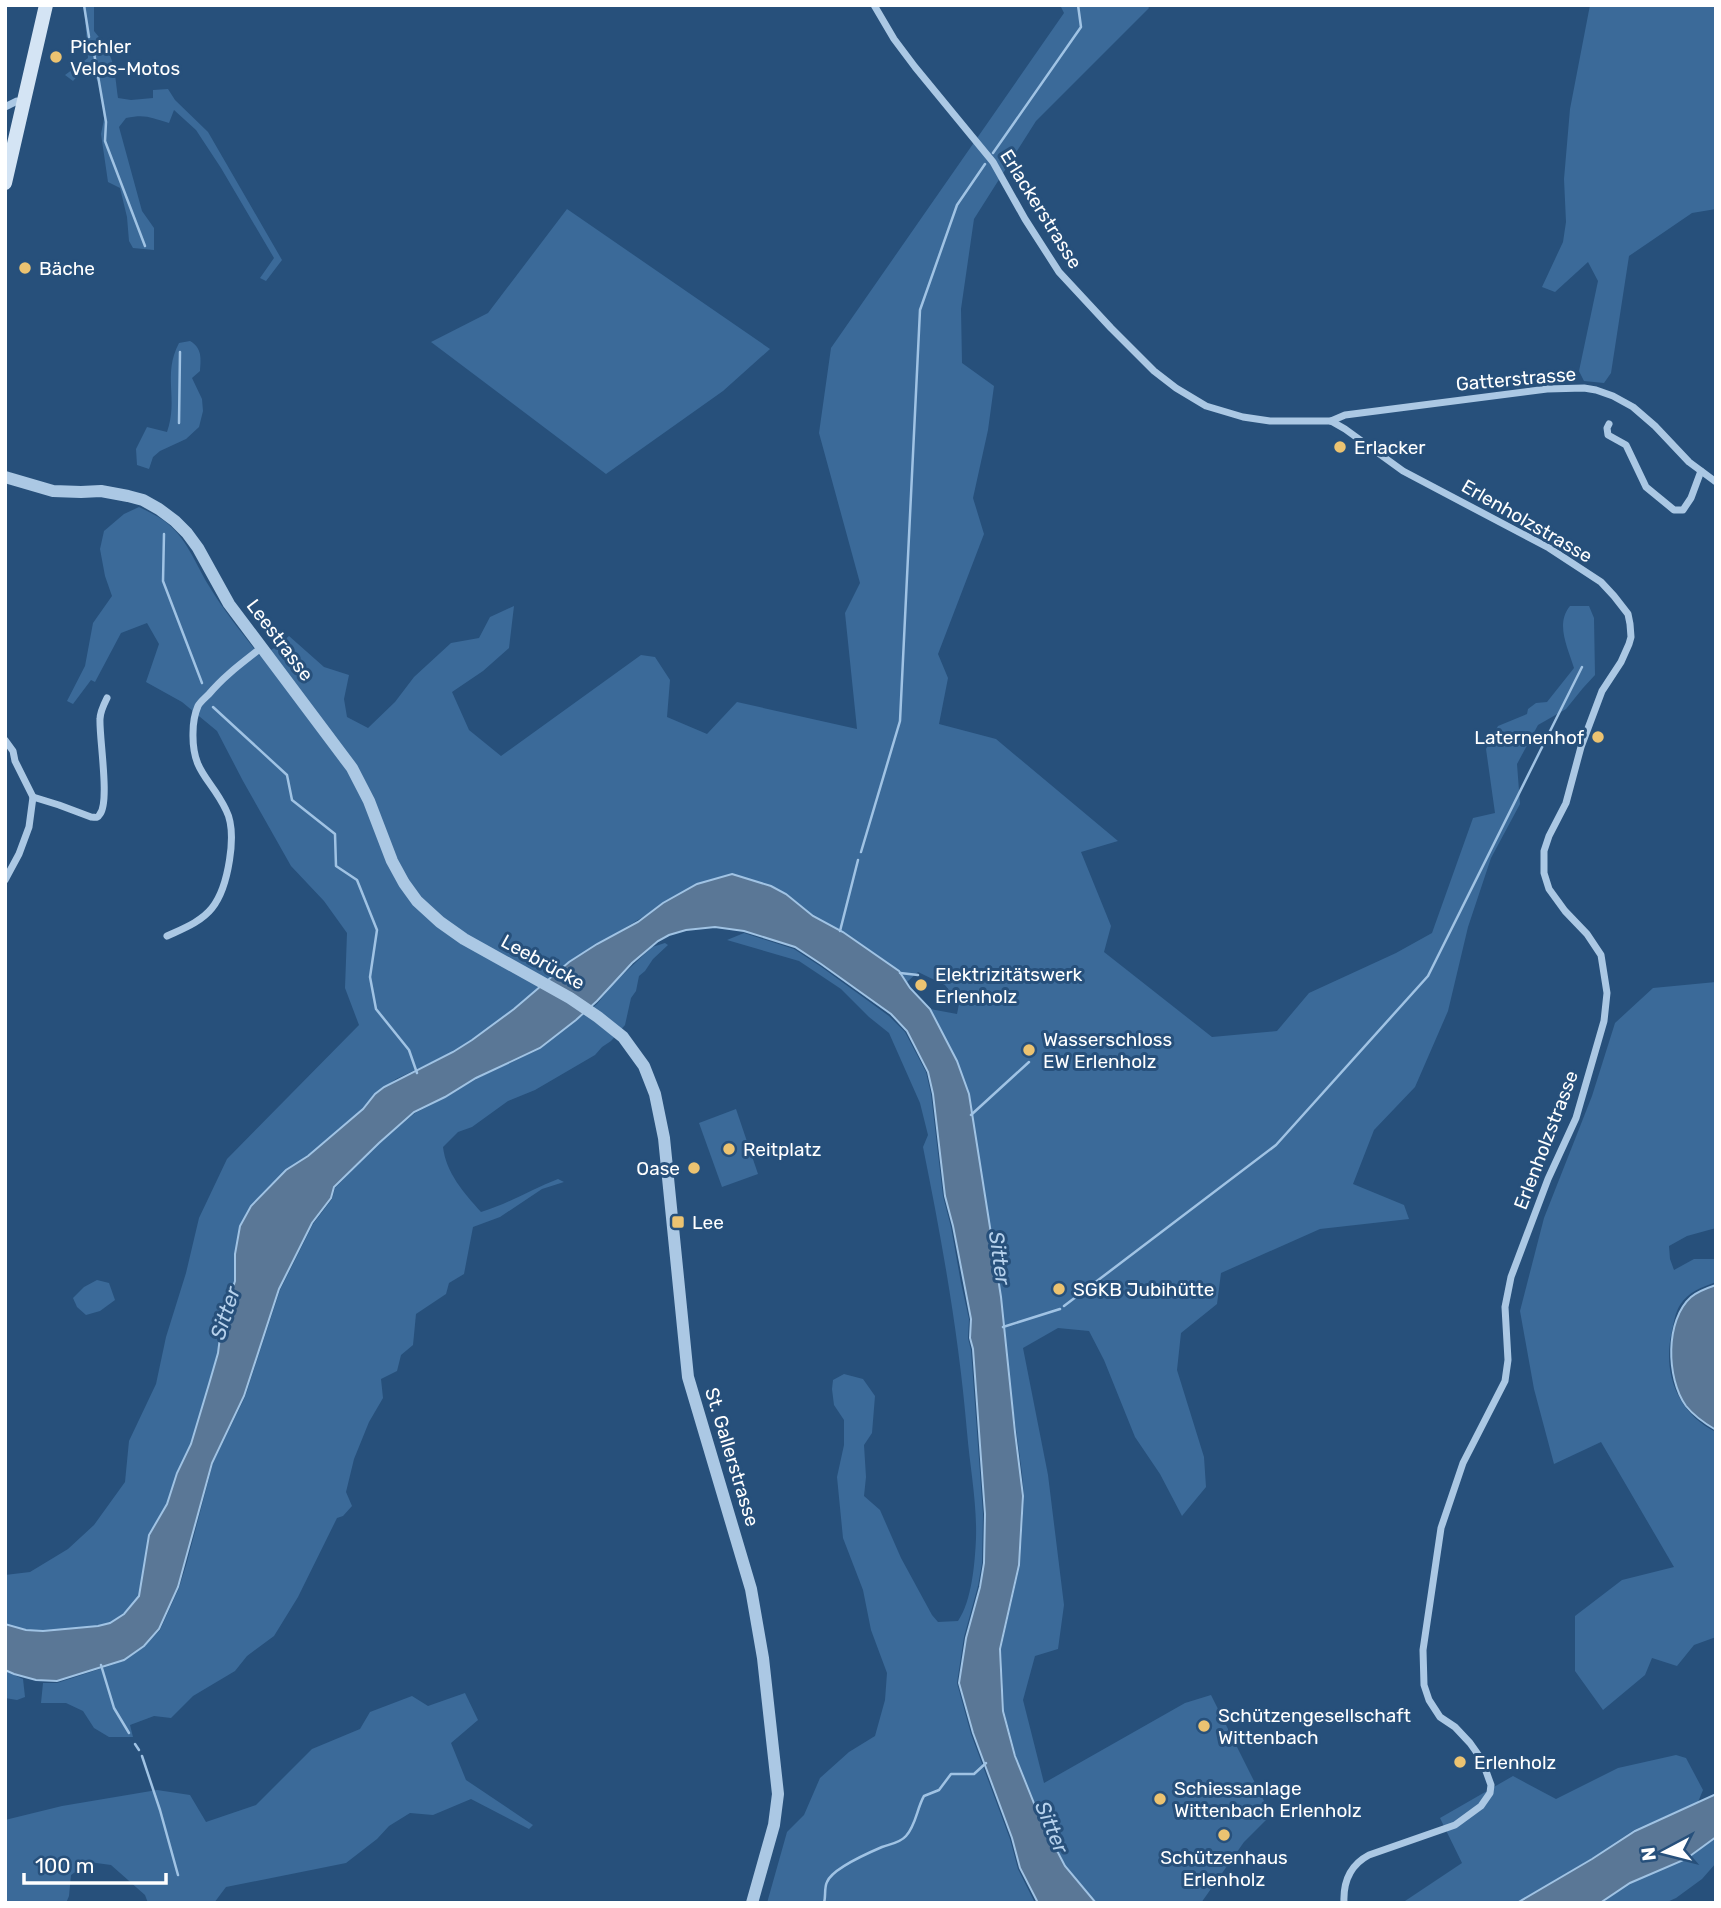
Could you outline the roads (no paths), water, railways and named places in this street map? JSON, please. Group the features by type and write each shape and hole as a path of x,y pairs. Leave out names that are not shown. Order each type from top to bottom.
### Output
{"main road":[{"path":"5,183 46,5"}],"street":[{"name":"Erlackerstrasse","path":"874,5 915,67 993,162 1059,272 1154,371 1189,397 1228,414 1258,420 1331,421"},
{"path":"5,107 17,101 23,103"},
{"name":"Gatterstrasse","path":"1331,421 1345,415 1547,388 1584,388 1613,396 1629,404 1655,426 1680,453 1716,482"},
{"name":"Erlenholzstrasse","path":"1331,421 1403,471 1549,548 1601,582 1628,614 1631,629 1625,653 1602,691 1566,803 1544,850 1544,873 1549,889 1601,955 1607,993 1604,1021 1576,1118 1548,1179 1511,1277 1505,1307 1508,1360 1505,1381 1463,1463 1441,1528 1423,1650 1424,1685 1429,1700 1440,1717 1455,1727 1482,1760 1490,1793 1481,1806 1455,1825 1369,1855 1357,1863 1348,1876 1344,1891 1345,1903"},
{"path":"1609,424 1608,435 1626,445 1646,487 1674,510 1683,510 1691,498 1701,471"},
{"name":"Leestrasse","path":"5,477 53,491 117,493 143,500 159,509 187,533 229,604 352,768 369,802 391,861 404,883 428,912 451,930"},
{"path":"167,936 194,922 213,907 222,888 232,837 227,810 199,768 193,747 193,727 198,706 223,677 261,648"},
{"path":"33,797 91,817 96,818 102,811 104,784 100,715 107,698"},
{"path":"5,740 13,751 15,761 33,797 29,827 5,880"},
{"name":"Leebrücke","path":"451,930 579,1004 615,1030"},
{"name":"St. Gallerstrasse","path":"615,1030 643,1066 659,1107 688,1377 751,1589 760,1633 778,1794 774,1825 752,1903"}],"water":[{"name":"Sitter","path":"732,874 771,886 786,894 813,916 843,932 899,971 910,988 930,1009 957,1061 969,1094 1001,1297 1023,1496 1019,1565 1000,1649 1003,1711 1015,1756 1040,1818 1065,1866 1096,1903 1038,1903 1020,1868 1012,1838 973,1733 959,1683 966,1638 984,1563 985,1514 970,1338 971,1319 945,1196 928,1072 907,1031 891,1014 795,947 744,931 715,927 686,930 658,941 632,963 597,1001 540,1048 476,1078 414,1112 334,1187 331,1198 312,1223 279,1289 244,1396 212,1463 178,1587 159,1629 144,1646 124,1660 57,1681 36,1680 5,1670 5,1624 43,1631 98,1626 110,1623 124,1614 139,1596 149,1535 167,1504 177,1473 191,1444 218,1353 222,1321 235,1281 235,1254 240,1226 251,1206 286,1170 308,1156 363,1109 384,1087 472,1040 514,1009 569,962 638,922 663,903 697,884"},
{"path":"1716,1285 1716,1430 1692,1413 1679,1394 1671,1350 1676,1320 1682,1307 1694,1295"},
{"path":"1716,1794 1716,1837 1686,1859 1630,1883 1600,1903 1517,1903 1635,1831"}],"waterway":[{"path":"84,5 89,37"},
{"path":"993,153 1081,27 1078,5"},
{"path":"93,47 106,122 105,141 145,246"},
{"path":"861,852 900,721 920,310 957,205 985,164"},
{"path":"179,423 180,352"},
{"path":"164,534 163,581 202,683"},
{"path":"1064,1306 1276,1145 1428,976 1582,667"},
{"path":"213,707 287,775 292,800 335,834 336,866 357,880 377,930 370,977 376,1009 409,1050 417,1073"},
{"path":"840,931 858,860"},
{"path":"900,973 918,975"},
{"path":"971,1115 1029,1062"},
{"path":"1003,1327 1060,1309"},
{"path":"101,1665 114,1708 129,1733"},
{"path":"135,1744 139,1750"},
{"path":"142,1756 178,1875"},
{"path":"824,1903 826,1884 830,1877 860,1857 904,1838 912,1827 924,1796 939,1790 951,1774 974,1774 986,1763"}],"place":[{"name":"Pichler Velos-Motos","path":"56,57"},
{"name":"Bäche","path":"25,268"},
{"name":"Erlacker","path":"1340,447"},
{"name":"Laternenhof","path":"1598,737"},
{"name":"Elektrizitätswerk Erlenholz","path":"921,985"},
{"name":"Wasserschloss EW Erlenholz","path":"1029,1050"},
{"name":"Reitplatz","path":"729,1149"},
{"name":"Oase","path":"694,1168"},
{"name":"Lee","path":"678,1222"},
{"name":"SGKB Jubihütte","path":"1059,1289"},
{"name":"Schützengesellschaft Wittenbach","path":"1204,1726"},
{"name":"Erlenholz","path":"1460,1762"},
{"name":"Schiessanlage Wittenbach Erlenholz","path":"1160,1799"},
{"name":"Schützenhaus Erlenholz","path":"1224,1835"}]}
